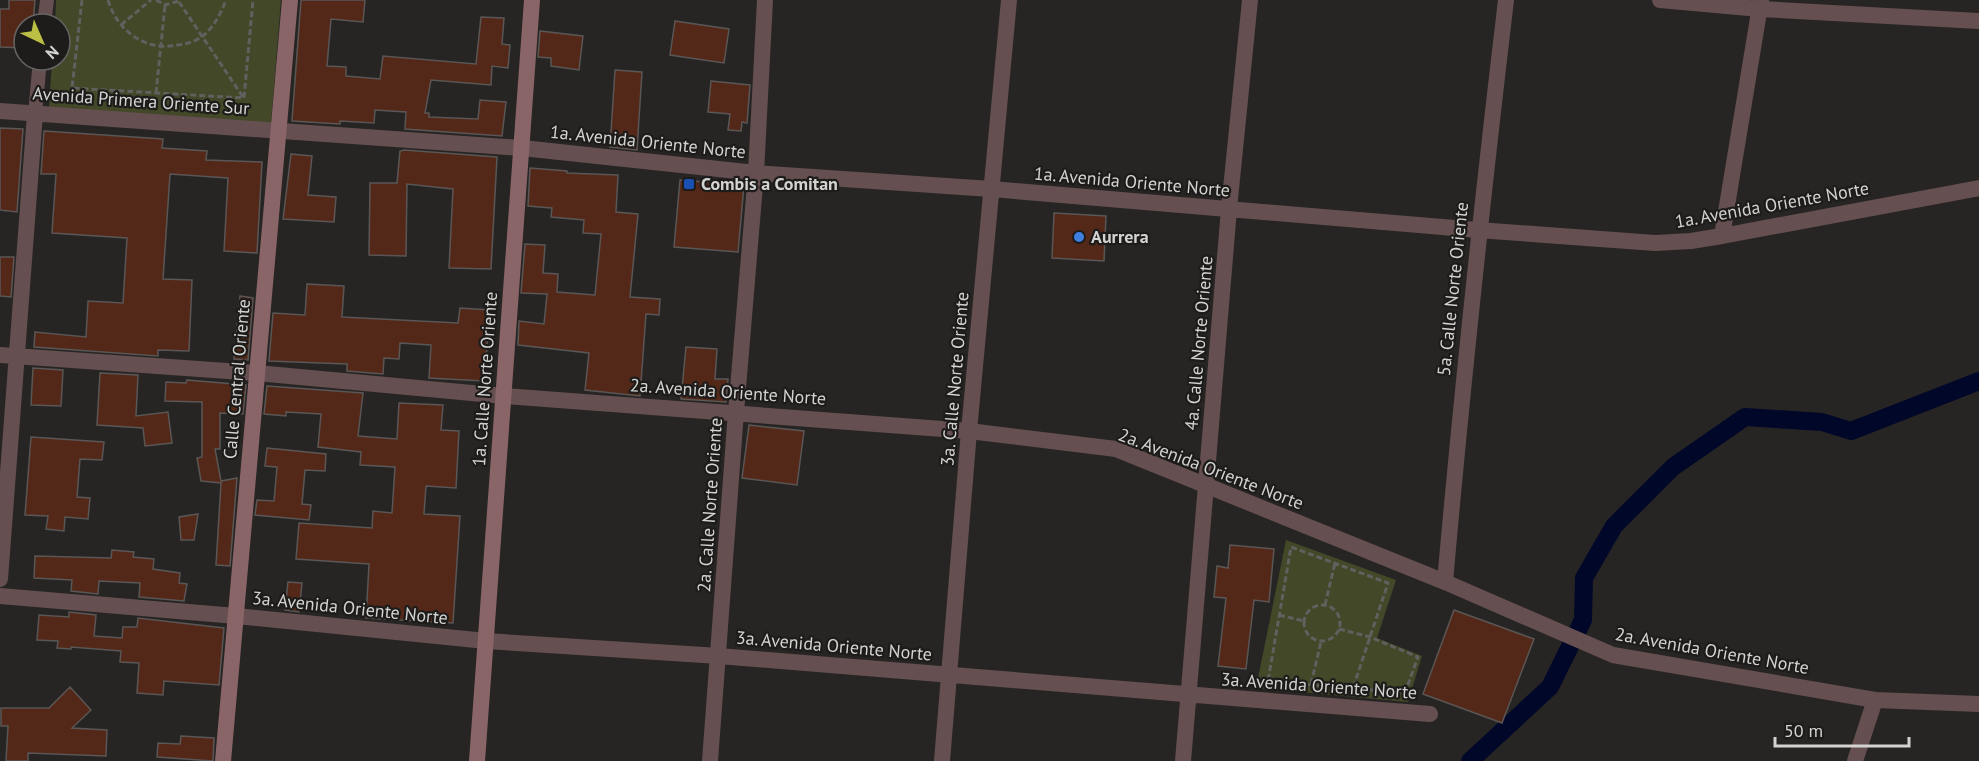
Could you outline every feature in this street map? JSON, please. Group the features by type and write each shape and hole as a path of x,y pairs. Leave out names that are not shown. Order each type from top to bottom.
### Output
{"main road":[{"name":"Calle Central Oriente","path":"223,761 290,0"},
{"name":"1a. Calle Norte Oriente","path":"477,761 532,0"}],"street":[{"name":"2a. Calle Norte Oriente","path":"710,761 756,173 765,0"},
{"name":"3a. Calle Norte Oriente","path":"942,761 969,431 1009,0"},
{"name":"4a. Calle Norte Oriente","path":"1183,761 1229,209 1250,0"},
{"name":"5a. Calle Norte Oriente","path":"1445,582 1478,230 1506,0"},
{"path":"1660,0 1761,4 1979,21"},
{"path":"1722,236 1761,4"},
{"path":"0,579 8,356 39,72"},
{"name":"Avenida Primera Oriente Sur","path":"0,111 279,130"},
{"name":"1a. Avenida Oriente Norte","path":"279,130 522,148 756,173 991,189 1655,243 1722,236 1979,188"},
{"name":"2a. Avenida Oriente Norte","path":"8,356 257,373 504,396 969,431 1116,449 1445,582 1613,655 1875,700 1979,704"},
{"name":"3a. Avenida Oriente Norte","path":"0,596 236,616 486,641 719,656 1430,714"},
{"path":"1855,761 1875,700"}],"path":[{"path":"82,0 72,88 244,99"},
{"path":"108,0 116,20 130,35 148,44 168,47 188,43 203,36 219,18 226,0"},
{"path":"121,25 150,0"},
{"path":"156,0 165,5 180,1 244,99"},
{"path":"244,99 254,0"},
{"path":"156,93 165,5"},
{"path":"1339,629 1370,637 1418,657 1405,693 1268,681 1291,547 1388,584 1370,637 1353,688"},
{"path":"1325,606 1335,563"},
{"path":"1325,606 1336,612 1340,623 1339,629 1332,638 1321,642 1310,637 1304,627 1304,621 1314,607 1325,606"},
{"path":"1279,615 1304,621"},
{"path":"1311,684 1321,642"}],"green space":[{"path":"56,0 281,0 271,123 49,107 51,72 72,72 72,12 56,12"},
{"path":"1286,540 1396,580 1377,638 1422,656 1408,702 1256,688"}],"building":[{"path":"9,0 35,0 34,12 12,12 12,48 0,47 0,9 9,9"},
{"path":"301,0 365,0 363,22 331,19 327,66 346,67 346,76 380,79 383,56 476,64 481,17 504,18 502,44 510,45 508,68 492,66 491,85 431,80 425,113 429,113 429,117 478,119 480,100 506,102 502,136 405,129 406,112 375,110 374,123 340,121 340,124 292,121"},
{"path":"675,21 729,29 724,63 670,55"},
{"path":"540,31 583,36 579,70 551,66 551,58 538,57"},
{"path":"615,70 642,72 637,150 610,147"},
{"path":"711,81 750,85 747,123 742,122 741,131 728,130 730,114 708,112"},
{"path":"0,128 23,129 17,212 0,210"},
{"path":"44,131 163,139 162,148 207,151 206,160 262,162 257,253 224,251 228,178 170,174 163,279 192,280 189,351 158,350 158,356 34,347 35,332 86,337 88,301 123,303 127,238 52,233 56,174 41,174"},
{"path":"400,151 497,157 491,269 449,268 453,189 407,184 406,256 369,255 370,183 397,183"},
{"path":"291,154 312,156 308,195 336,197 334,222 283,219"},
{"path":"530,168 567,171 567,173 618,175 616,212 638,214 630,297 660,299 659,315 646,314 640,396 585,390 589,353 518,345 519,321 544,324 547,294 521,293 525,244 545,245 543,273 558,274 557,292 595,295 601,234 583,233 584,220 551,217 552,208 528,206"},
{"path":"680,180 744,185 738,252 674,247"},
{"name":"Aurrera","path":"1054,213 1106,216 1104,261 1052,258"},
{"path":"0,257 14,257 11,297 0,296"},
{"path":"307,284 344,286 342,317 458,323 460,308 490,310 484,381 429,378 431,345 400,343 399,359 384,358 383,374 347,371 347,364 269,361 273,313 305,315"},
{"path":"240,296 253,298 248,360 234,359"},
{"path":"686,347 717,349 715,379 728,379 726,402 681,399"},
{"path":"33,368 63,370 61,406 31,405"},
{"path":"100,373 138,375 136,416 168,412 172,443 145,446 143,428 97,425"},
{"path":"187,380 246,385 243,414 220,413 220,449 215,449 221,481 237,478 230,566 216,565 221,483 201,481 197,458 202,457 202,402 165,401 166,382 186,383"},
{"path":"267,386 363,393 358,436 397,439 399,403 443,405 441,430 459,431 456,488 426,486 424,514 460,516 453,623 366,618 369,564 296,559 299,523 372,528 373,511 392,513 395,467 360,465 361,452 318,447 321,414 286,412 286,416 264,414"},
{"path":"749,425 804,431 797,485 742,478"},
{"path":"31,437 104,442 102,460 80,459 77,497 90,498 88,519 65,517 64,531 46,529 48,516 25,515"},
{"path":"267,448 326,454 325,471 305,470 302,504 311,505 309,520 255,515 257,500 274,501 277,467 265,466"},
{"path":"198,514 194,540 181,540 179,517"},
{"path":"1230,545 1274,549 1269,602 1254,600 1246,669 1218,666 1226,598 1214,597 1217,566 1228,568"},
{"path":"112,550 134,552 133,557 154,559 153,569 180,573 179,583 187,584 184,601 139,597 140,583 99,581 98,594 71,591 72,580 34,578 35,556 111,558"},
{"path":"288,582 302,583 299,612 285,610"},
{"path":"1454,610 1534,639 1502,723 1423,694"},
{"path":"69,612 96,615 94,636 122,638 123,627 137,627 138,618 224,628 219,685 164,681 163,695 137,693 139,663 120,662 121,651 57,648 58,641 37,640 39,615 69,617"},
{"path":"70,687 91,710 72,728 107,730 106,756 28,753 28,761 6,761 8,726 1,726 1,708 49,708"},
{"path":"181,736 214,738 213,761 157,757 158,743 180,744"}],"waterway":[{"path":"1470,761 1550,687 1583,620 1584,578 1614,526 1673,467 1745,417 1822,422 1851,431 1979,381"}],"place":[{"name":"Combis a Comitan","path":"689,184"},
{"name":"Aurrera","path":"1079,237"}]}
